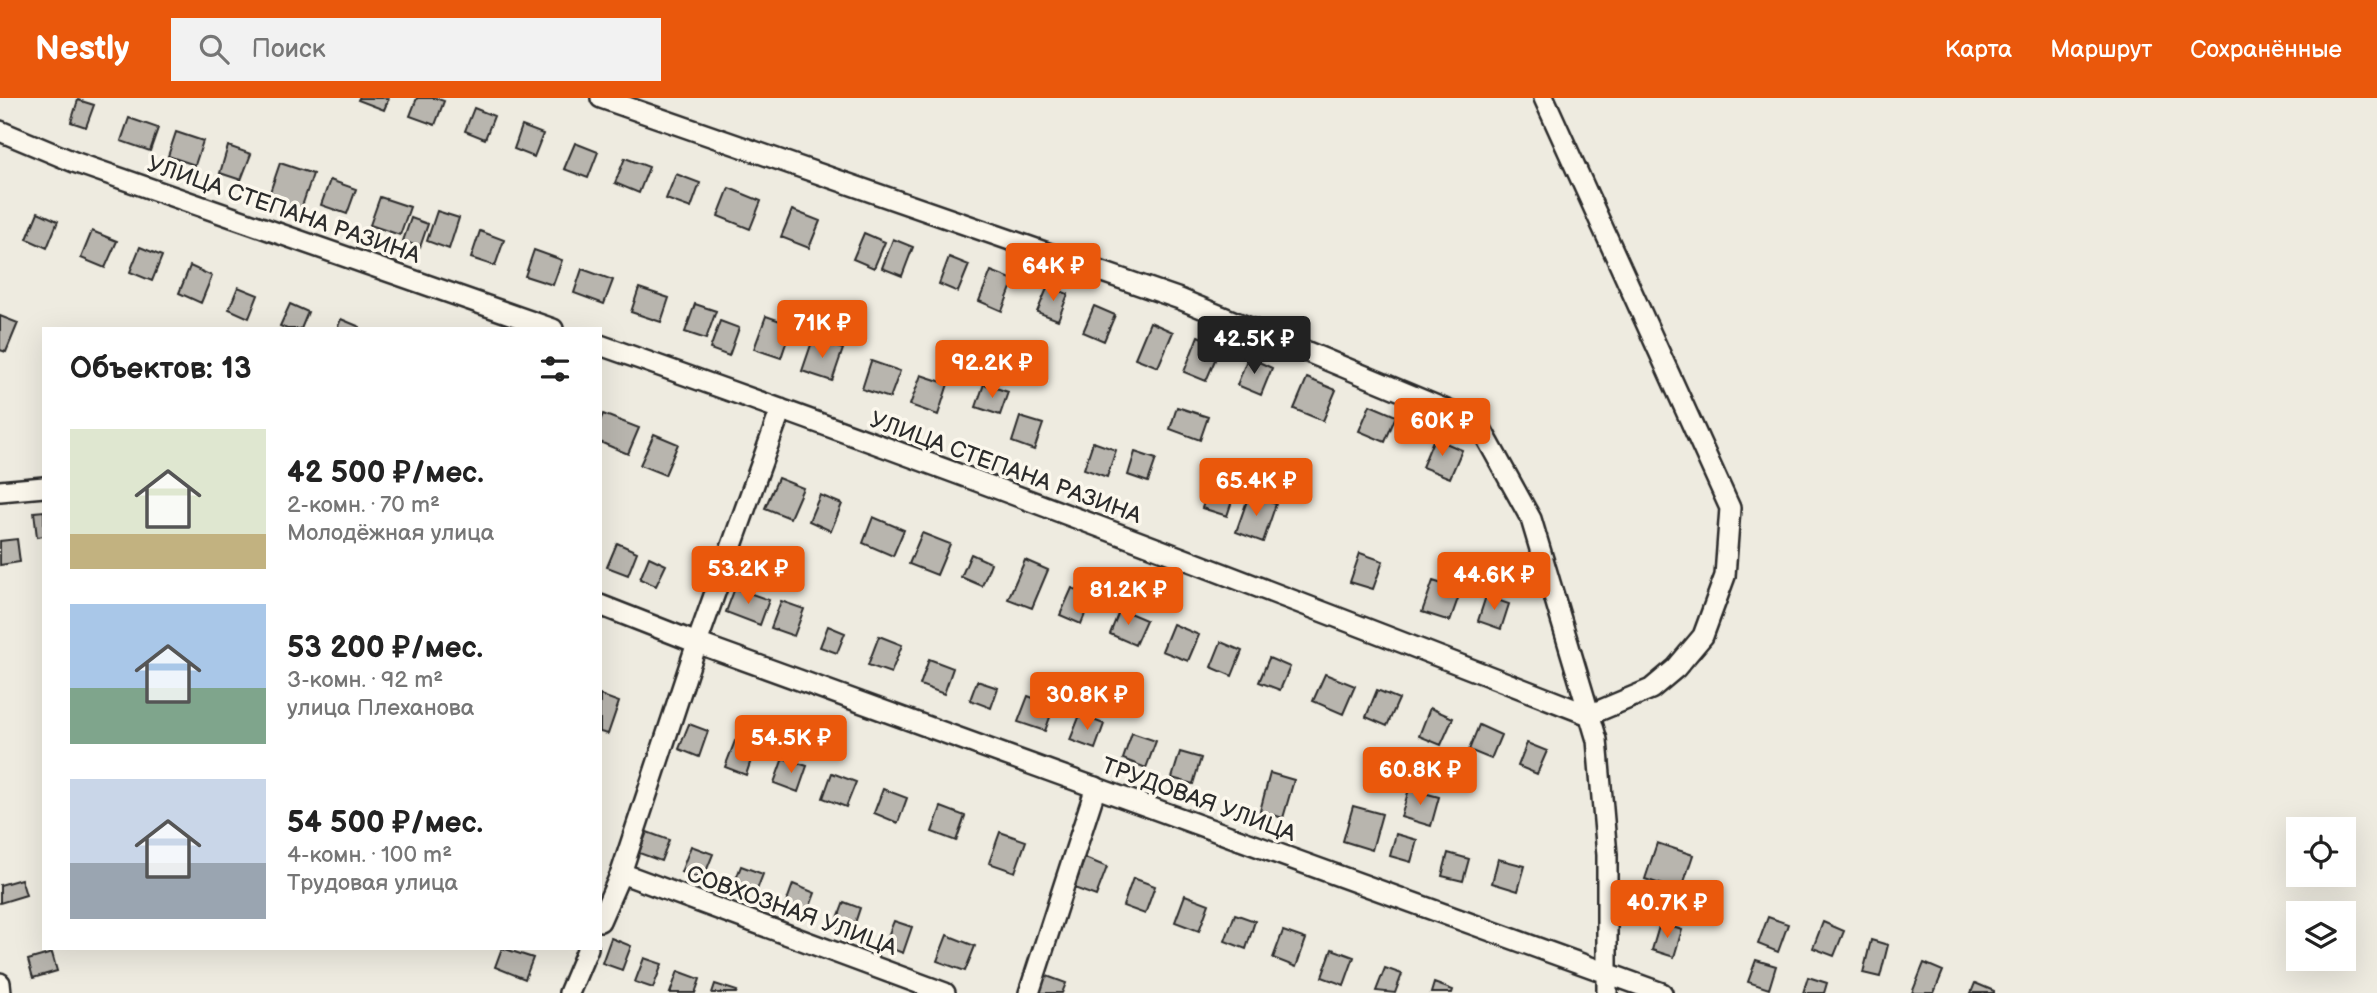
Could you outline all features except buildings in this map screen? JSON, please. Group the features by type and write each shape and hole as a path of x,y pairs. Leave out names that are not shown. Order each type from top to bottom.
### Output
{"street":[{"path":"601,98 1180,299 1478,423 1531,519 1597,740 1607,855 1608,984"},
{"path":"1544,98 1730,508 1725,576 1703,636 1676,668 1651,689 1589,715"},
{"name":"УЛИЦА СТЕПАНА РАЗИНА","path":"0,131 74,162 547,327"},
{"name":"УЛИЦА СТЕПАНА РАЗИНА","path":"602,346 781,409 1312,607 1589,715"},
{"path":"602,916 621,873 697,643 781,409"},
{"path":"0,491 42,487"},
{"name":"ТРУДОВАЯ УЛИЦА","path":"602,607 1096,787 1608,984 1662,993"},
{"path":"1029,993 1096,787"},
{"name":"СОВХОЗНАЯ УЛИЦА","path":"621,873 945,993"},
{"path":"569,993 587,950"},
{"path":"0,983 1,993"}]}
